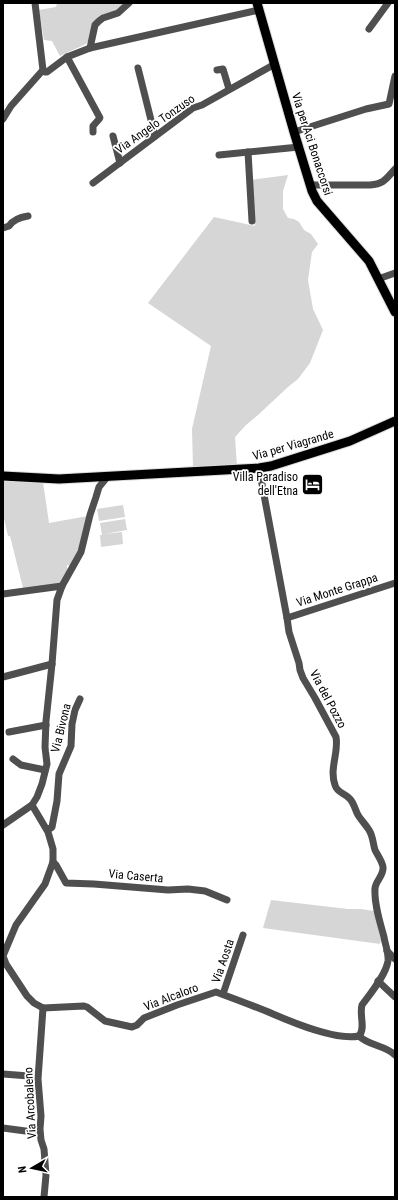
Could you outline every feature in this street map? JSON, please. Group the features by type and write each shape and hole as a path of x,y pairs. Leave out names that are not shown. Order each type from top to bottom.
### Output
{"main road":[{"name":"Via per Aci Bonaccorsi","path":"258,6 294,132 310,184 317,200 369,261 395,312"},
{"name":"Via per Viagrande","path":"3,476 59,479 259,468 271,466 350,441 395,421"}],"street":[{"path":"3,119 8,109 43,70 35,3"},
{"path":"90,48 95,26 99,21 103,18 118,13 129,3"},
{"path":"369,28 388,3"},
{"path":"43,70 47,72 67,57 90,48 258,6"},
{"path":"67,57 100,118 93,126 93,132"},
{"name":"Via Angelo Tonzuso","path":"93,183 193,108 275,64"},
{"path":"138,68 155,136"},
{"path":"217,70 223,69 229,89"},
{"path":"294,132 366,109 389,104 392,98 394,76"},
{"path":"114,136 120,163"},
{"path":"220,155 299,147"},
{"path":"248,152 252,221"},
{"path":"310,184 377,185 385,181 395,169"},
{"path":"3,228 28,216"},
{"path":"378,279 395,273"},
{"name":"Via del Pozzo","path":"259,468 287,618 301,674 336,737 337,744 333,761 334,784 337,790 350,798 358,815 368,828 383,869 383,873 375,887 376,902 388,951 388,960 387,965 378,981 362,1005 362,1031 359,1036"},
{"path":"3,825 32,805 42,784 47,764 45,747 46,725 57,600 62,586 81,552 96,497 108,476"},
{"name":"Via Monte Grappa","path":"287,618 395,583"},
{"path":"3,594 62,586"},
{"path":"3,677 52,664"},
{"name":"Via Bivona","path":"46,829 52,827 57,801 59,774 71,746 74,710 80,699"},
{"path":"9,732 46,725"},
{"path":"13,759 21,765 45,770"},
{"path":"32,805 52,842 53,862 45,884 16,925 3,956 4,960 27,996 34,1003 43,1008"},
{"name":"Via Caserta","path":"53,862 56,864 66,882 168,890 188,889 205,891 227,900"},
{"name":"Via Aosta","path":"223,994 243,935"},
{"path":"388,951 395,959"},
{"path":"378,981 395,997"},
{"name":"Via Alcaloro","path":"43,1008 84,1006 105,1021 132,1027 137,1025 144,1018 216,992 297,1025 338,1036 359,1036"},
{"name":"Via Arcobaleno","path":"43,1008 38,1079 41,1116 40,1129 44,1149 46,1175 44,1197"},
{"path":"359,1036 364,1040 388,1049 395,1055"},
{"path":"3,1074 29,1076"},
{"path":"3,1128 33,1132"}],"shaded area":[{"path":"57,3 124,3 117,10 102,15 86,44 60,56 52,41 44,40 39,10 56,7"},
{"path":"288,175 283,191 283,209 288,218 299,222 304,230 311,234 318,244 312,252 308,280 313,309 323,330 310,363 298,379 246,425 235,437 237,466 193,467 192,429 211,346 148,303 214,217 255,226 251,180"},
{"path":"3,481 43,482 49,523 88,516 82,544 71,566 67,565 68,570 62,584 23,588 3,514"},
{"path":"123,505 125,517 99,521 97,509"},
{"path":"125,519 127,530 104,534 122,532 123,544 101,547 100,535 102,535 100,523"},
{"path":"271,900 374,911 381,939 380,944 263,928"}],"place":[{"name":"Villa Paradiso dell'Etna","path":"313,484"}]}
